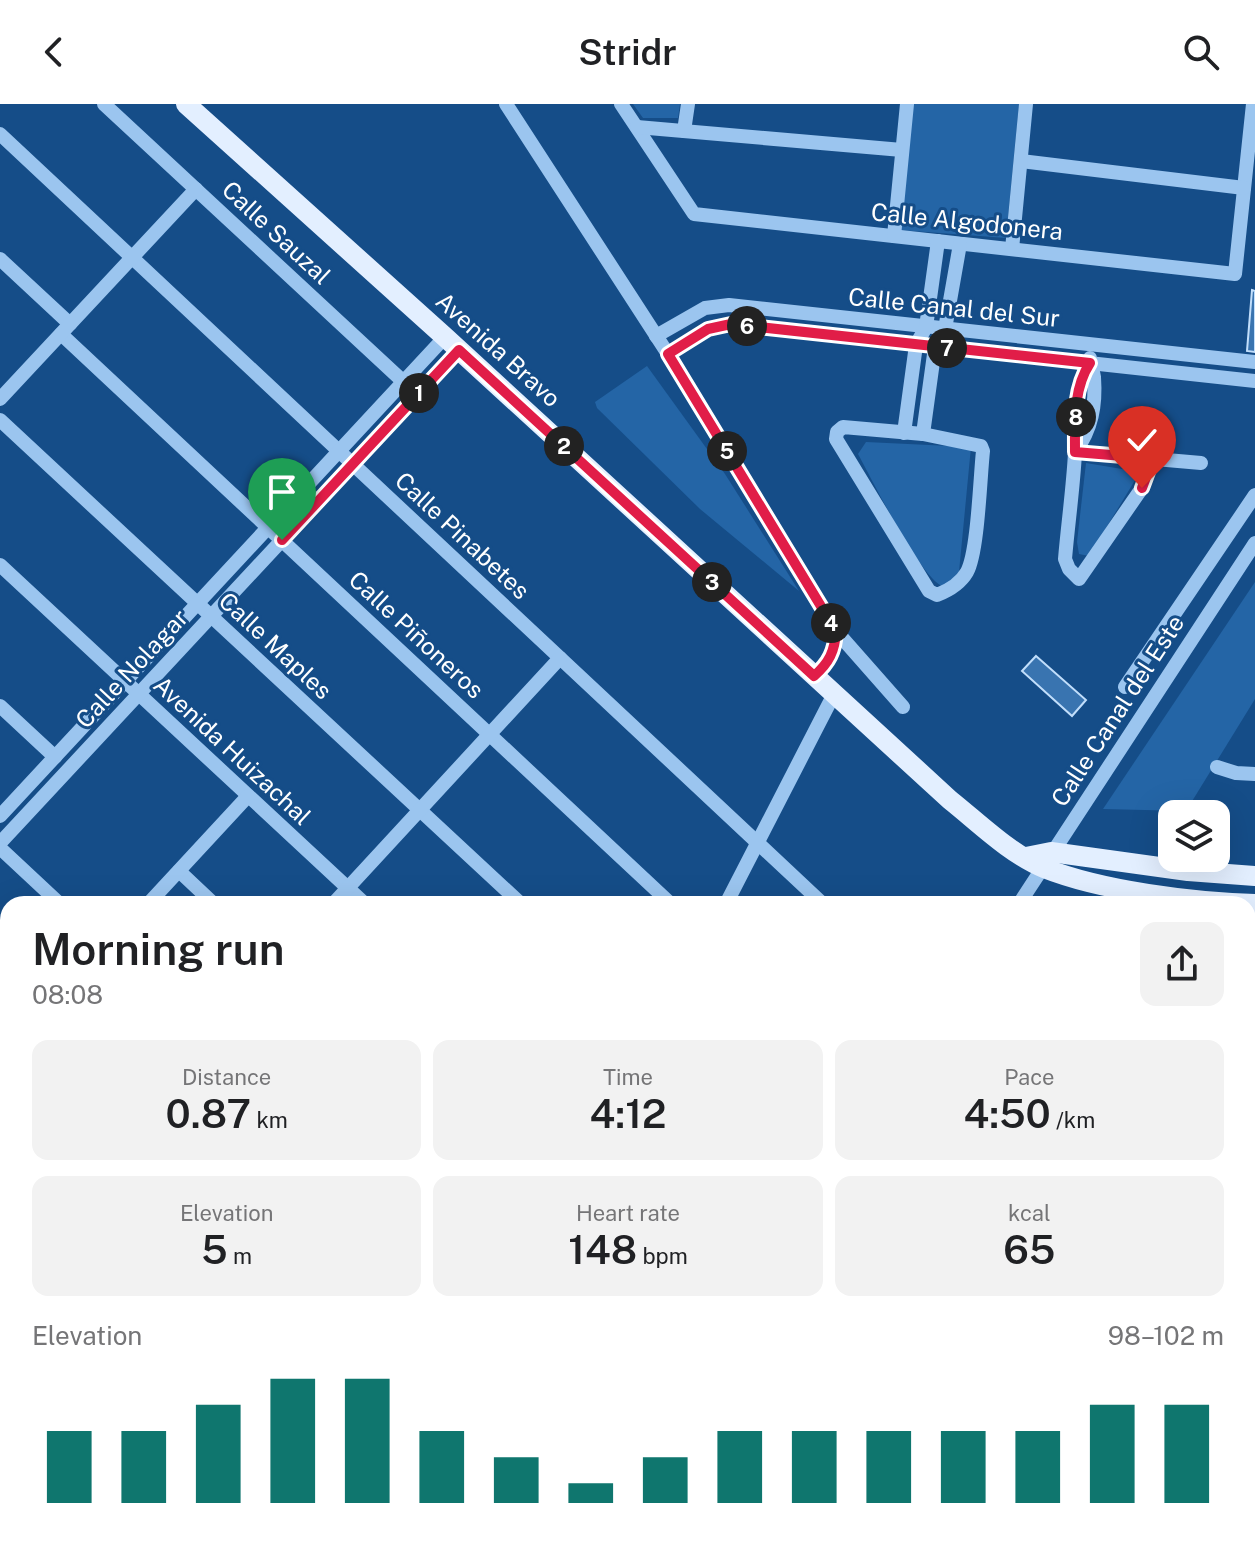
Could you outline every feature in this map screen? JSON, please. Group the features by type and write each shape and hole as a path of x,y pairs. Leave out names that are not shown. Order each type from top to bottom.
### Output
{"main road":[{"name":"Avenida Bravo","path":"186,104 950,800 987,830 1040,859 1112,887 1181,896"},
{"name":"Avenida Bravo","path":"1040,859 1246,876"},
{"path":"1237,896 1246,876"}],"street":[{"name":"Calle Sauzal","path":"104,104 417,394"},
{"path":"506,104 668,354 836,631 903,707"},
{"path":"621,104 637,127 902,150"},
{"path":"684,131 688,104"},
{"path":"894,236 907,104"},
{"path":"1012,249 1026,104"},
{"path":"1021,161 1244,188 1253,104"},
{"name":"Calle Algodonera","path":"637,127 694,214 1235,274 1244,188"},
{"name":"Calle Pinabetes","path":"0,134 815,896"},
{"path":"1,396 196,189"},
{"path":"904,433 916,345 926,327 938,241"},
{"path":"923,434 935,347 945,329 960,244"},
{"name":"Calle Piñoneros","path":"0,259 65,329 268,528 662,896"},
{"name":"Calle Canal del Sur","path":"656,336 705,308 729,305 1255,362"},
{"name":"Calle Canal del Sur","path":"668,354 708,329 731,324 1255,381"},
{"name":"Calle Nolagar","path":"0,816 404,382 452,344"},
{"name":"Calle Nolagar","path":"0,846 417,394 452,344"},
{"path":"1091,345 1090,363 1081,377 1077,395 1065,559 1069,569 1079,579 1142,488 1148,472 1147,458"},
{"name":"Calle Maples","path":"0,420 512,896"},
{"path":"843,427 923,434 976,443 983,451 972,561 955,586 937,595 929,591 836,439 837,432 843,427"},
{"path":"1075,452 1201,463"},
{"name":"Calle Canal del Este","path":"1125,687 1255,495"},
{"name":"Calle Canal del Este","path":"1023,896 1040,859 1255,543"},
{"name":"Avenida Huizachal","path":"0,565 356,896"},
{"path":"814,676 831,658 836,631"},
{"path":"340,896 560,658"},
{"path":"730,896 834,694"},
{"path":"0,706 55,757"},
{"path":"1217,767 1236,773 1255,774"},
{"path":"156,896 248,796"},
{"path":"0,846 52,896"},
{"path":"179,871 206,896"}],"shaded area":[{"path":"633,104 680,104 678,118 643,118"},
{"path":"913,104 1019,104 1006,238 900,230"},
{"path":"647,366 725,474 799,591 700,509 597,408 595,402"},
{"path":"866,442 971,447 959,572 944,587 923,567 885,505 858,454"},
{"path":"1086,463 1140,472 1089,556 1079,554 1077,542"},
{"path":"1255,582 1255,699 1193,800 1158,800 1158,810 1103,809"}],"building":[{"path":"1252,290 1255,291 1255,352 1247,351"},
{"path":"1036,656 1086,700 1072,716 1022,671"}],"route":[{"path":"282,540 459,350 814,676 831,658 836,631 668,354 691,337 731,324 1090,363 1081,377 1077,395 1075,452 1147,458 1148,472 1142,488"}]}
